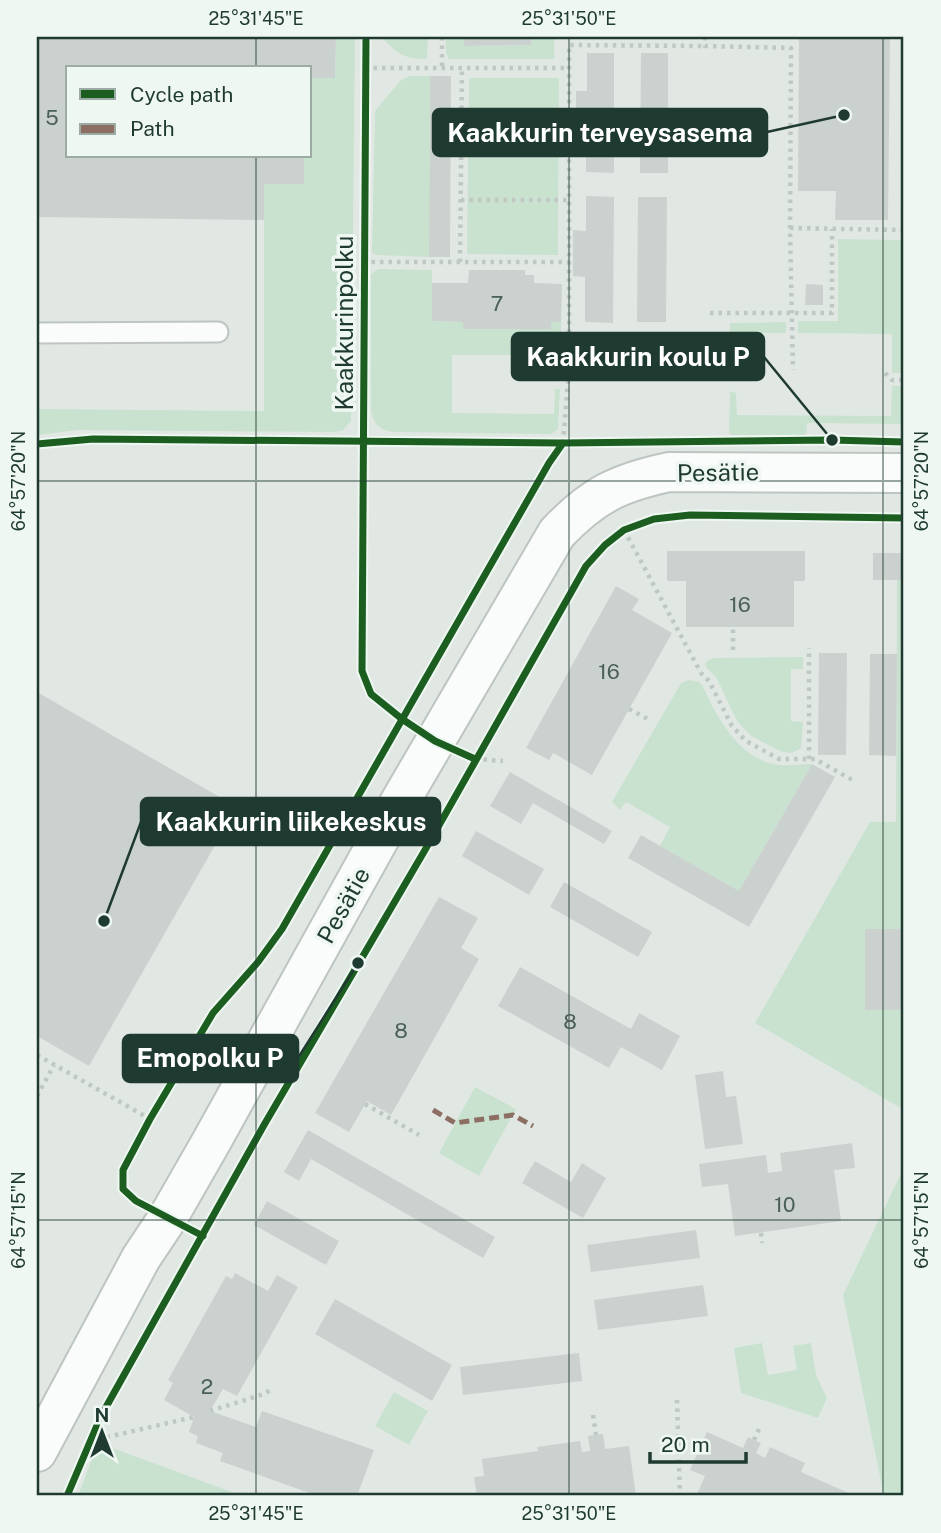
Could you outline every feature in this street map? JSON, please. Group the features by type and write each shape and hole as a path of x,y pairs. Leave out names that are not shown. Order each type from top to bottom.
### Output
{"street":[{"name":"Pesätie","path":"37,1452 141,1258 167,1219 435,741 557,533 599,495 632,480 669,472 904,473"}],"lane":[{"path":"37,333 218,332"}],"path":[{"path":"442,37 442,68"},
{"path":"705,37 705,47"},
{"path":"790,228 904,230 904,37"},
{"path":"556,453 563,443 569,370 569,45 791,48 790,228 793,370"},
{"path":"365,82 366,58"},
{"path":"365,68 569,68"},
{"path":"460,262 462,68"},
{"path":"462,121 569,122"},
{"path":"461,200 569,200"},
{"path":"710,313 832,313 832,229"},
{"path":"363,262 569,262"},
{"path":"885,373 892,380 904,380"},
{"path":"550,443 577,443"},
{"path":"615,538 624,530 634,527"},
{"path":"624,530 701,673 709,681 723,712 746,741 779,759 815,759 856,782"},
{"path":"733,627 733,650"},
{"path":"808,759 809,648"},
{"path":"629,709 650,720"},
{"path":"435,741 475,759 503,761"},
{"path":"469,771 482,747"},
{"path":"37,1055 150,1119"},
{"path":"37,1096 54,1065"},
{"path":"365,1104 419,1135"},
{"path":"144,1129 156,1109"},
{"path":"761,1233 762,1243"},
{"path":"210,1411 264,1394 272,1388"},
{"path":"677,1400 680,1496"},
{"path":"593,1415 596,1435"},
{"path":"90,1441 194,1417"},
{"path":"85,1452 95,1429"},
{"path":"754,1440 759,1429"}],"green space":[{"path":"336,37 355,37 351,421 343,430 335,432 78,430 37,435 37,409 264,411 264,184 304,184 304,158 312,158 312,78 335,78"},
{"path":"381,37 428,37 427,59 401,54"},
{"path":"446,37 464,37 465,46 530,45 531,37 554,37 554,59 449,59 446,53"},
{"path":"410,76 430,76 429,257 376,255 372,253 375,111 401,80"},
{"path":"469,78 559,78 558,255 467,254"},
{"path":"838,239 904,240 904,373 892,373 892,334 798,333 798,321 838,321"},
{"path":"378,269 432,270 432,321 463,322 463,329 551,329 551,322 561,322 561,355 452,355 452,413 554,414 555,389 560,389 558,429 551,434 392,432 377,425 371,410 371,274"},
{"path":"786,322 786,333 737,333 736,357 730,356 730,323"},
{"path":"892,386 904,386 904,424 807,423 806,435 731,435 729,432 730,391 736,393 737,415 891,416"},
{"path":"897,580 901,580 901,636 904,643 904,929 865,929 865,1010 904,1010 904,1110 755,1023 870,822 896,822"},
{"path":"803,657 803,669 791,669 791,721 803,722 801,748 792,753 782,752 751,736 737,721 716,677 705,666 706,662 713,658"},
{"path":"689,680 702,685 722,723 752,755 779,765 812,764 739,891 660,846 670,827 626,802 620,810 612,802 681,683"},
{"path":"475,1087 516,1109 479,1176 439,1153"},
{"path":"904,1167 904,1496 884,1496 843,1295"},
{"path":"762,1343 768,1375 797,1370 793,1346 811,1343 816,1375 827,1398 818,1418 741,1393 734,1348"},
{"path":"394,1392 428,1411 409,1445 375,1426"},
{"path":"97,1445 104,1445 243,1496 78,1496"}],"building":[{"path":"37,37 336,37 335,78 312,78 312,66 66,66 66,158 304,158 304,184 264,184 264,220 37,217"},
{"path":"464,37 531,37 531,45 464,46"},
{"path":"799,37 890,37 888,220 835,220 836,191 798,191"},
{"path":"587,53 614,53 614,173 586,172 586,137 576,137 576,91 587,91"},
{"path":"641,53 668,53 668,173 640,173"},
{"path":"430,76 451,76 450,257 429,257"},
{"path":"586,196 614,197 613,323 585,322 585,277 573,276 573,230 586,231"},
{"path":"638,197 667,197 666,322 637,322"},
{"path":"469,270 525,270 525,275 534,275 534,283 562,284 561,322 551,322 551,329 463,329 463,322 432,321 432,283 468,283"},
{"path":"806,284 823,285 823,305 805,305"},
{"path":"667,551 805,551 805,581 794,581 794,627 686,627 686,581 667,581"},
{"path":"873,553 901,553 901,580 873,580"},
{"path":"616,586 639,599 632,610 672,633 592,775 553,753 549,760 526,748"},
{"path":"819,653 847,653 846,755 818,755"},
{"path":"870,654 897,654 896,756 869,755"},
{"path":"37,692 237,807 89,1066 37,1036"},
{"path":"812,764 835,777 749,927 628,858 641,835 739,891"},
{"path":"510,772 612,831 604,844 533,803 521,824 490,806"},
{"path":"476,831 544,869 529,895 462,856"},
{"path":"564,882 652,932 638,957 550,907"},
{"path":"439,897 478,918 461,948 479,959 391,1115 367,1101 349,1132 315,1113"},
{"path":"865,929 904,929 904,1010 865,1010"},
{"path":"520,967 631,1029 639,1013 680,1036 662,1070 621,1047 609,1068 498,1006"},
{"path":"723,1071 726,1097 736,1096 743,1144 705,1149 695,1075"},
{"path":"308,1130 495,1237 483,1258 311,1159 299,1181 284,1172"},
{"path":"852,1143 855,1168 834,1170 841,1221 735,1236 728,1184 702,1187 699,1164 766,1155 768,1173 782,1171 780,1153"},
{"path":"535,1161 571,1182 582,1163 606,1178 583,1218 522,1183"},
{"path":"267,1201 339,1241 326,1265 254,1225"},
{"path":"696,1230 700,1258 591,1272 587,1245"},
{"path":"235,1273 268,1291 277,1275 298,1287 237,1396 223,1389 210,1411 256,1427 262,1411 374,1450 357,1496 318,1496 220,1461 223,1453 196,1443 198,1436 189,1432 194,1417 164,1400 173,1383 168,1380 226,1276 232,1279"},
{"path":"703,1285 708,1316 598,1330 594,1300"},
{"path":"335,1299 452,1365 432,1401 315,1334"},
{"path":"579,1353 582,1381 463,1395 460,1367"},
{"path":"707,1432 743,1448 748,1437 761,1443 756,1453 765,1458 770,1447 805,1463 801,1472 849,1493 848,1496 697,1494 705,1476 690,1470"},
{"path":"603,1434 605,1449 629,1446 636,1496 477,1496 474,1477 484,1476 482,1459 538,1451 537,1447 580,1441 582,1452 590,1451 588,1436"}],"marked path":[{"path":"433,1110 455,1123 513,1115 533,1126"}],"cycle path":[{"name":"Kaakkurinpolku","path":"366,37 362,671 371,694 402,719 435,741 475,759"},
{"path":"37,444 93,439 563,443 832,440 904,442"},
{"path":"203,1236 136,1201 123,1189 123,1170 213,1013 258,962 282,929 549,463 563,443"},
{"path":"67,1496 101,1416 264,1125 425,850 586,566 605,545 624,530 654,519 690,515 904,518"}],"place":[{"name":"Kaakkurin terveysasema","path":"844,115"},
{"name":"Kaakkurin koulu P","path":"832,440"},
{"name":"Kaakkurin liikekeskus","path":"104,921"},
{"name":"Emopolku P","path":"358,963"}]}
